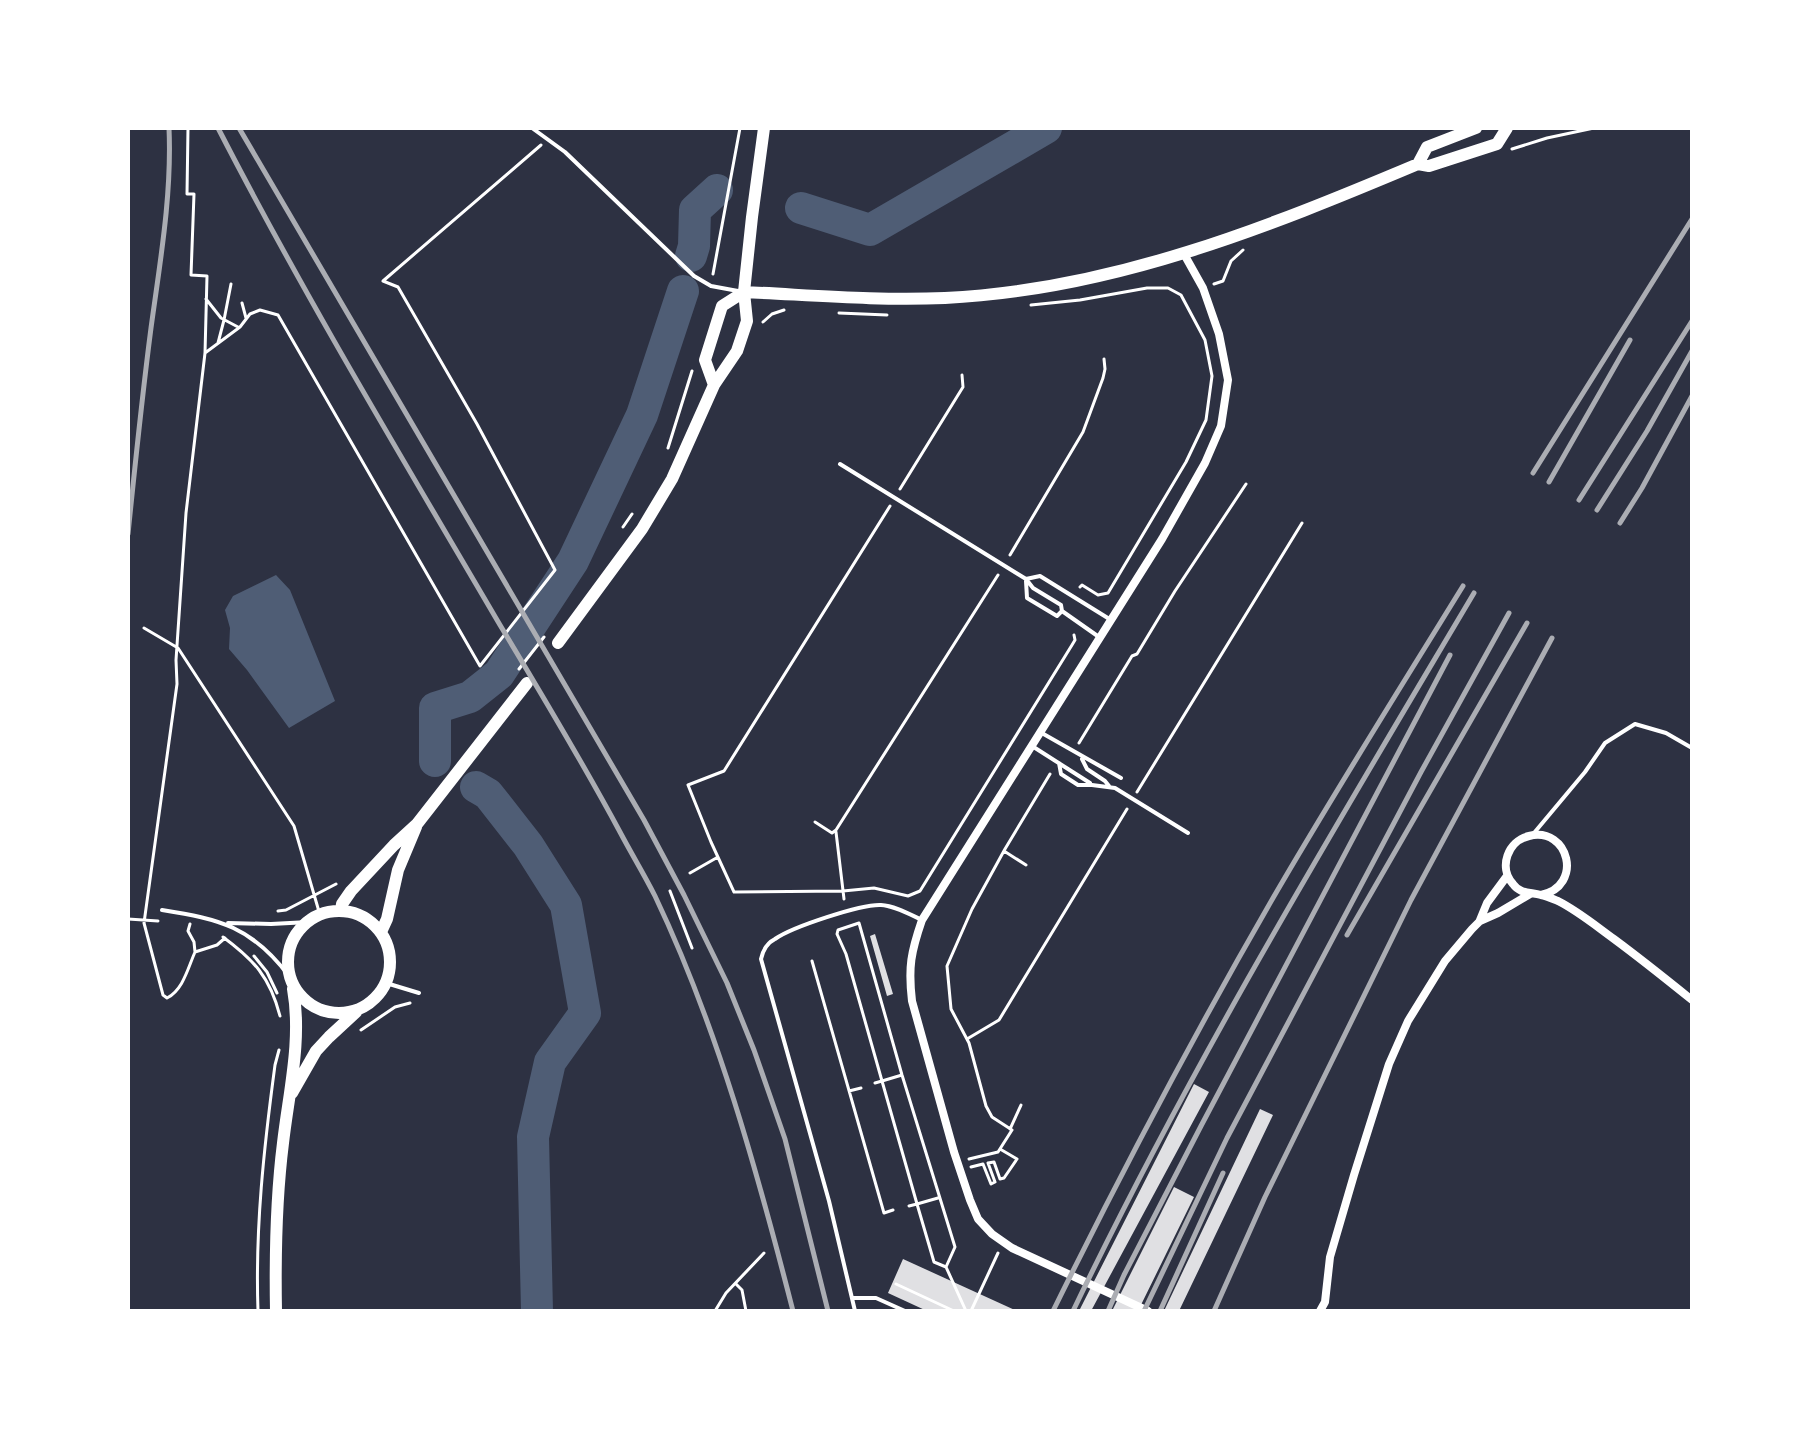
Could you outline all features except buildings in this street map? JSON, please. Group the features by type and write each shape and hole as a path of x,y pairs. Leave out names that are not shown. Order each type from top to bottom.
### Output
{"main road":[{"path":"558,643 654,510 672,479 714,385 737,351 747,321 744,292 764,128"},
{"path":"1418,164 1427,147 1476,128"},
{"path":"714,385 705,360 709,343 722,306 744,292 878,299 947,298 1024,290 1134,269 1312,207 1418,164 1429,166 1497,144 1507,128"},
{"path":"341,910 351,891 417,824 527,683"},
{"path":"381,932 398,870 417,824"},
{"path":"276,1311 278,1192 289,1097 297,1035 288,963 295,936 315,918 341,910 353,912 368,919 381,932 389,947 386,983 372,1002 356,1012 316,1051 289,1097"},
{"path":"291,982 310,1005 335,1013 356,1012"}],"street":[{"path":"1148,1311 1003,1243 978,1219 963,1180 912,1001 909,976 922,920 1162,539 1205,463 1221,426 1228,380 1219,334 1203,288 1184,254"},
{"path":"1541,895 1559,886 1567,871 1567,863 1562,849 1553,839 1533,835 1520,840 1510,850 1506,863 1507,876 1517,889 1564,904 1692,1000"},
{"path":"1320,1311 1327,1306 1328,1273 1336,1235 1393,1052 1434,977 1451,952 1480,921 1487,903 1507,876"},
{"path":"1480,921 1530,894"}],"lane":[{"path":"532,128 565,152 694,276 711,286 744,292"},
{"path":"840,464 1005,565 1100,637"},
{"path":"1026,579 1040,576 1111,620"},
{"path":"1026,579 1027,598 1057,616 1062,611"},
{"path":"1533,835 1605,743 1635,724 1666,733 1692,748"},
{"path":"1040,732 1121,778"},
{"path":"1032,746 1092,785"},
{"path":"1081,757 1087,769 1109,786 1188,833"},
{"path":"1059,763 1061,774 1078,785 1109,786"},
{"path":"855,1311 829,1201 761,959 767,946 776,938 826,917 865,907 891,907 922,920"},
{"path":"162,910 226,923 271,924 315,918"},
{"path":"226,923 272,955 291,982"},
{"path":"386,983 419,993"},
{"path":"853,1298 876,1298 905,1311"}],"path":[{"path":"188,128 187,194 194,194 191,275 207,276 205,353 186,513 177,684 144,923 161,992 167,998 180,987 195,952 188,931 190,924"},
{"path":"714,271 740,128"},
{"path":"1506,151 1594,128"},
{"path":"205,353 260,310 278,315 480,666 555,570 477,424 398,287 383,281 550,137"},
{"path":"1223,281 1233,258 1246,249"},
{"path":"218,344 231,284"},
{"path":"1082,585 1098,595 1108,593 1186,462 1206,420 1212,376 1205,340 1181,295"},
{"path":"206,299 224,320 240,327"},
{"path":"242,303 246,318"},
{"path":"815,822 832,833 836,830 1005,565 1083,432 1103,378 1104,359"},
{"path":"666,452 695,361"},
{"path":"962,375 963,387 724,771 688,785 734,892 874,888 908,896 923,889 1072,645 1075,638 1072,630"},
{"path":"1073,752 1132,656 1137,654 1246,484"},
{"path":"622,528 637,507"},
{"path":"967,1039 999,1020 1302,523"},
{"path":"144,628 178,648 294,826 315,895 315,918"},
{"path":"512,679 547,632"},
{"path":"1010,1129 988,1112 967,1039 951,1009 947,966 972,909 1004,851 1050,774 1061,774"},
{"path":"836,830 844,899"},
{"path":"1004,851 1026,865"},
{"path":"690,873 718,857"},
{"path":"274,912 286,910 342,879"},
{"path":"670,891 692,948"},
{"path":"946,1267 955,1247 859,923 842,927 837,934 846,954 934,1262 946,1267 968,1311"},
{"path":"221,933 244,947 264,967 278,995 283,1018 279,1015 263,974 225,938 221,933"},
{"path":"195,952 217,945 225,938"},
{"path":"812,961 884,1213 893,1210"},
{"path":"357,1032 395,1007 417,1001"},
{"path":"875,1083 902,1075"},
{"path":"849,1091 861,1088"},
{"path":"974,1158 1000,1149 1012,1130 1021,1105"},
{"path":"971,1167 983,1164 991,1184 995,1182 988,1163 994,1162 1000,1179 1004,1178 1017,1159 1000,1149"},
{"path":"909,1206 939,1198"},
{"path":"715,1311 726,1293 764,1253"},
{"path":"968,1311 998,1253"},
{"path":"736,1284 742,1290 746,1311"},
{"path":"896,1284 954,1311"}],"water":[{"path":"276,575 290,590 335,701 289,728 229,649 230,628 225,610 233,596"}],"waterway":[{"path":"801,208 870,230 1046,128"},
{"path":"691,256 695,210 717,190"},
{"path":"435,761 435,708 470,697 499,674 573,561 642,415 683,291"},
{"path":"476,787 488,794 528,845 566,905 585,1013 550,1062 533,1137 537,1311"}],"railway":[{"path":"128,534 164,228 169,178 169,128"},
{"path":"218,128 320,316 576,753 655,896 698,996 734,1100 793,1311"},
{"path":"239,128 644,820 684,895 727,983 785,1139 828,1311"},
{"path":"1533,473 1692,219"},
{"path":"1579,500 1692,321"},
{"path":"1549,482 1630,340"},
{"path":"1597,510 1647,431 1692,351"},
{"path":"1620,523 1692,396"},
{"path":"1053,1311 1160,1103 1244,949 1319,820 1463,586"},
{"path":"1073,1311 1215,1037 1474,593"},
{"path":"1144,1311 1227,1138 1509,613"},
{"path":"1347,935 1527,623"},
{"path":"1214,1311 1265,1197 1411,900 1552,638"},
{"path":"1108,1311 1201,1126 1450,655"},
{"path":"1160,1311 1223,1173"}]}
